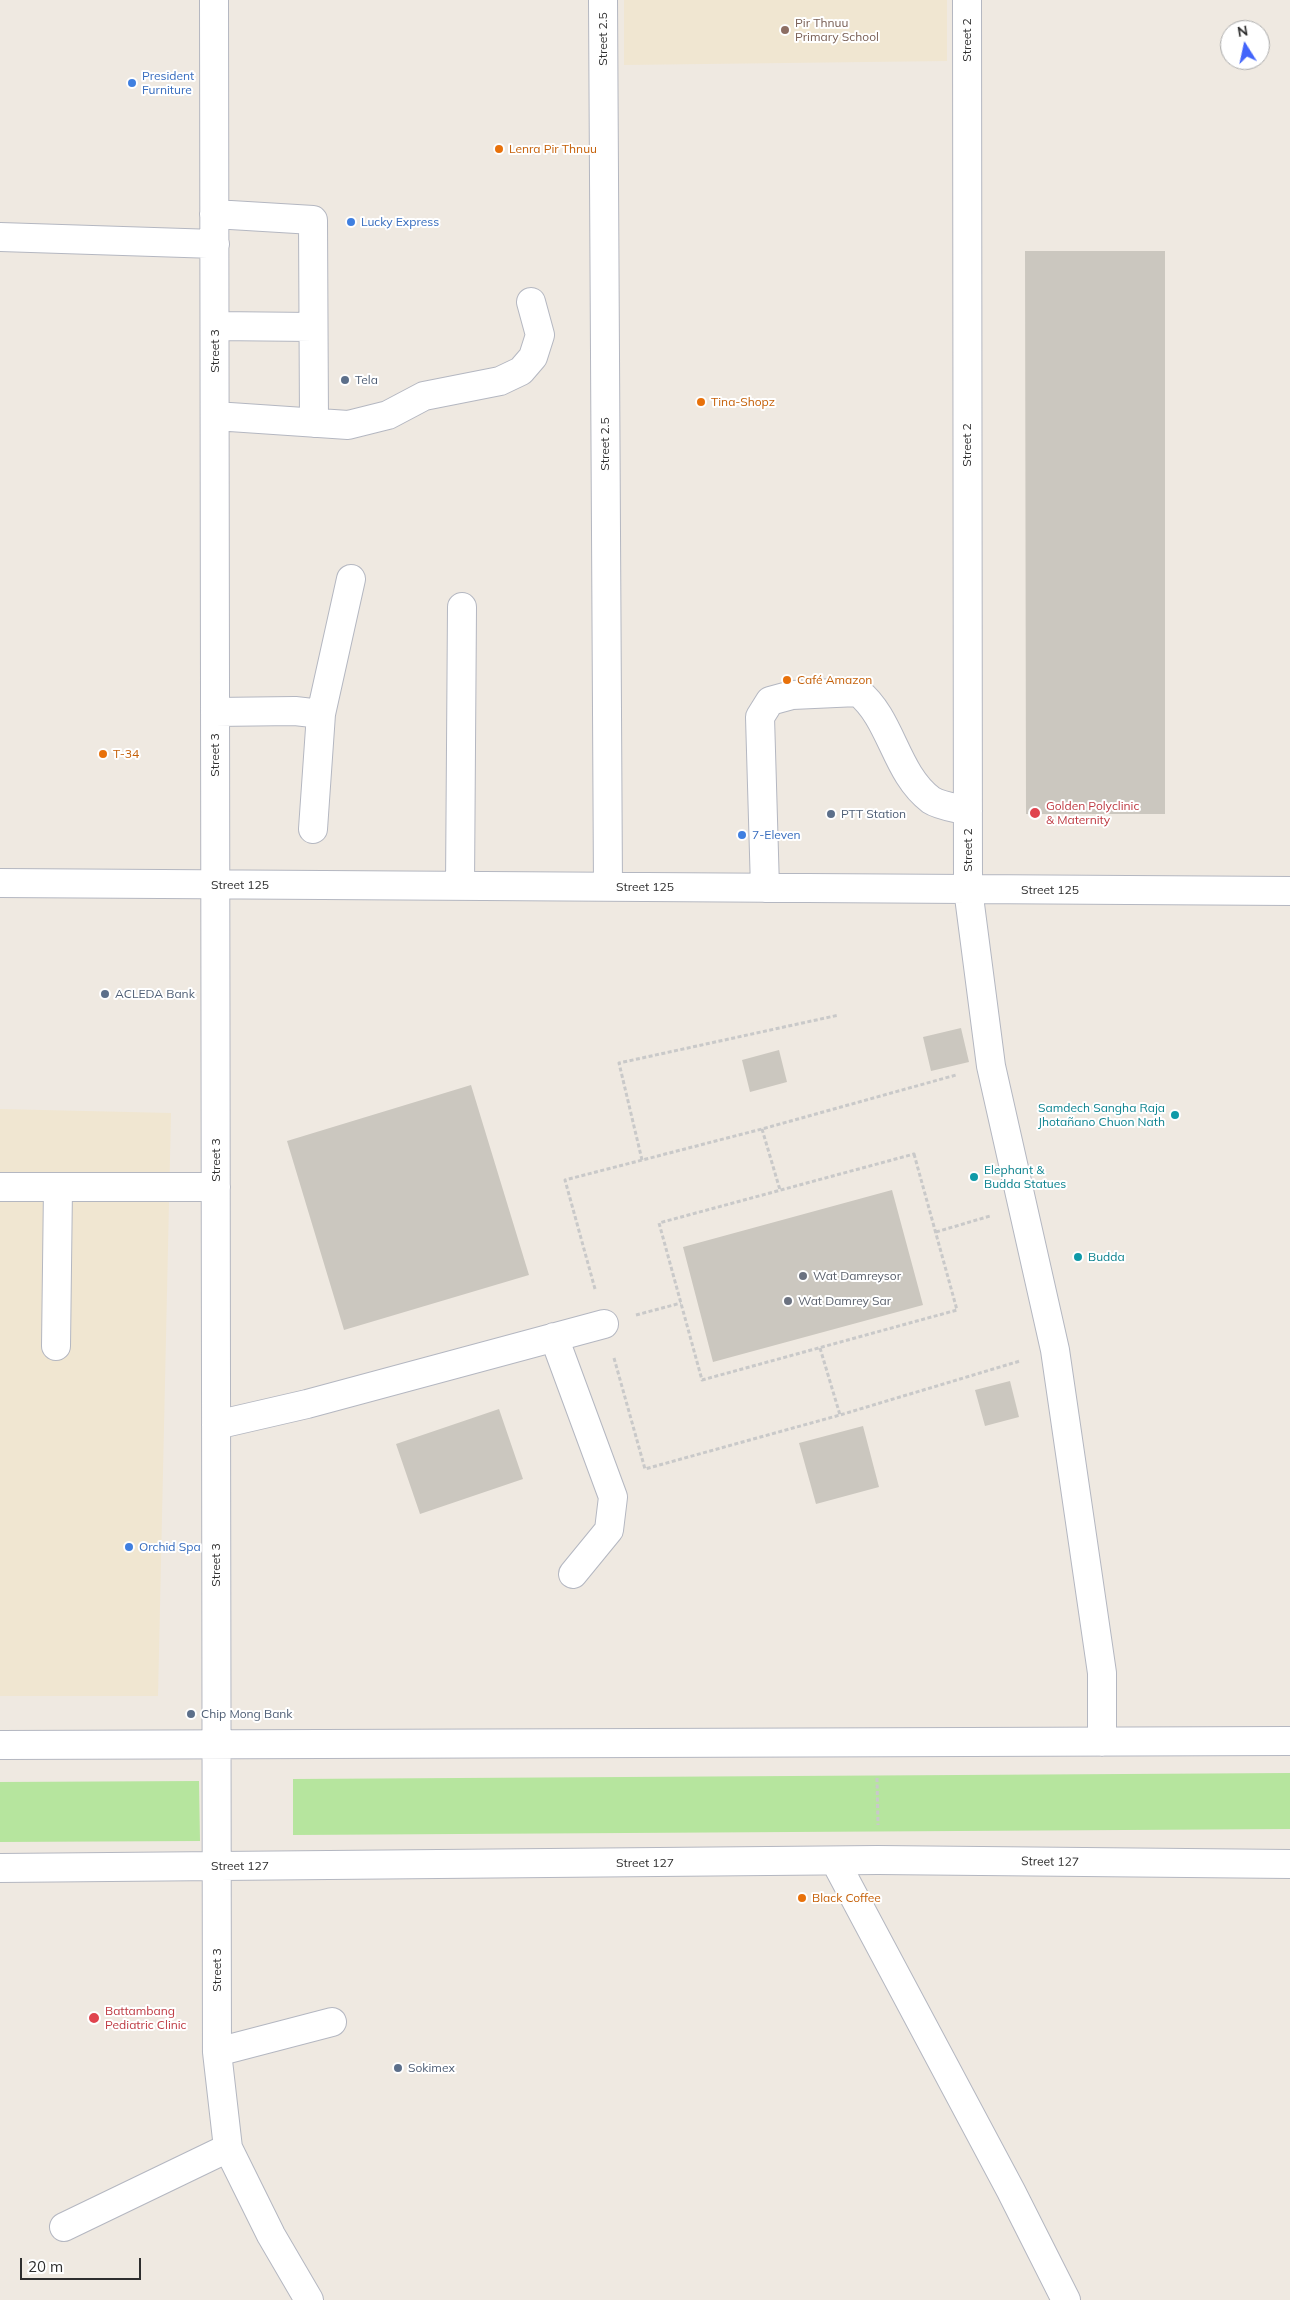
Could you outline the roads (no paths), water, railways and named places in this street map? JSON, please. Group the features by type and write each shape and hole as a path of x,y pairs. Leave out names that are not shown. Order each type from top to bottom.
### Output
{"street":[{"name":"Street 3","path":"214,0 217,2052 228,2148 271,2235 309,2300"},
{"name":"Street 2.5","path":"603,0 608,887"},
{"name":"Street 2","path":"966,0 968,889 991,1066 1055,1350 1102,1673 1102,1742"},
{"path":"214,214 313,220 314,423"},
{"path":"0,237 215,244"},
{"path":"215,416 348,425 388,415 424,396 500,381 521,371 533,357 540,335 531,302"},
{"path":"215,326 313,327"},
{"path":"313,829 320,714 351,579"},
{"path":"460,886 462,607"},
{"path":"765,888 760,717 770,701 792,695 858,692 867,699 905,767 921,790 933,801 968,811"},
{"path":"215,712 295,711 320,714"},
{"name":"Street 125","path":"0,883 1290,891"},
{"path":"0,1187 216,1187"},
{"path":"56,1346 58,1187"},
{"path":"216,1425 307,1404 604,1324"},
{"path":"554,1337 613,1496 609,1530 574,1574"},
{"path":"0,1745 1290,1742"},
{"name":"Street 127","path":"0,1868 878,1860 1290,1864"},
{"path":"835,1861 1011,2191 1066,2300"},
{"path":"217,2052 332,2022"},
{"path":"64,2227 228,2148"}],"place":[{"name":"Pir Thnuu Primary School","path":"785,30"},
{"name":"President Furniture","path":"132,83"},
{"name":"Lenra Pir Thnuu","path":"499,149"},
{"name":"Lucky Express","path":"351,222"},
{"name":"Tela","path":"345,380"},
{"name":"Tina-Shopz","path":"701,402"},
{"name":"Café Amazon","path":"787,680"},
{"name":"T-34","path":"103,754"},
{"name":"Golden Polyclinic & Maternity","path":"1035,813"},
{"name":"PTT Station","path":"831,814"},
{"name":"7-Eleven","path":"742,835"},
{"name":"ACLEDA Bank","path":"105,994"},
{"name":"Samdech Sangha Raja Jhotañano Chuon Nath","path":"1175,1115"},
{"name":"Elephant & Budda Statues","path":"974,1177"},
{"name":"Budda","path":"1078,1257"},
{"name":"Wat Damreysor","path":"803,1276"},
{"name":"Wat Damrey Sar","path":"788,1301"},
{"name":"Orchid Spa","path":"129,1547"},
{"name":"Chip Mong Bank","path":"191,1714"},
{"name":"Black Coffee","path":"802,1898"},
{"name":"Battambang Pediatric Clinic","path":"94,2018"},
{"name":"Sokimex","path":"398,2068"}]}
